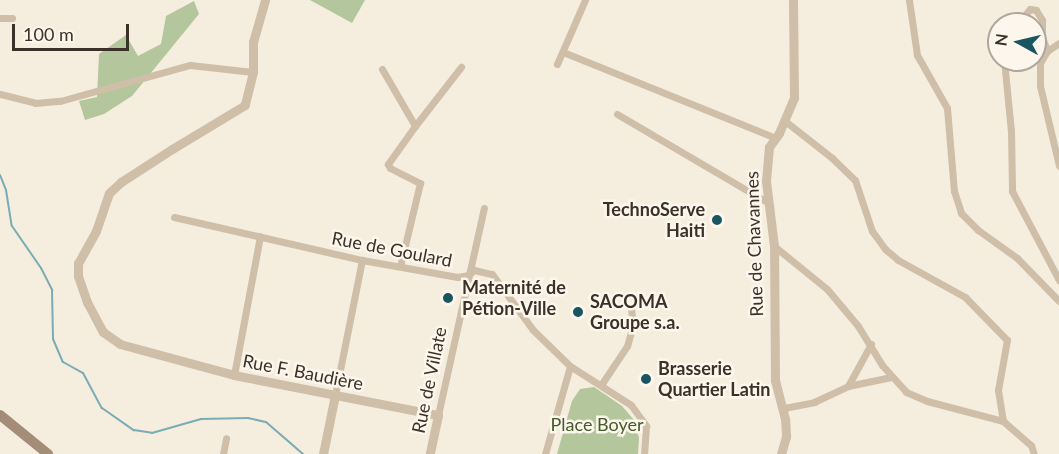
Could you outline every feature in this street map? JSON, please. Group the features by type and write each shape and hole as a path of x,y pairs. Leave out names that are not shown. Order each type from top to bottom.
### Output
{"main road":[{"path":"0,415 48,454"}],"street":[{"name":"Rue F. Baudière","path":"265,0 253,42 253,72 248,97 239,111 172,148 114,187 105,202 96,231 78,263 78,276 87,302 103,332 120,344 234,375 438,415"},
{"path":"557,64 585,0"},
{"name":"Rue de Chavannes","path":"781,454 786,436 784,408 775,380 774,246 766,164 769,147 785,121 794,98 793,0"},
{"path":"909,0 917,55 947,108 954,191 961,213 978,230 1017,258 1059,301"},
{"path":"0,18 12,18"},
{"path":"1047,51 1059,43"},
{"path":"563,52 776,138"},
{"path":"0,94 35,103 60,101 190,65 253,72"},
{"path":"400,266 420,183 390,168 388,164 461,67"},
{"path":"382,69 415,126"},
{"path":"1005,72 1011,131 1012,191 1059,280"},
{"path":"1040,72 1040,86 1059,166"},
{"path":"617,114 769,203"},
{"path":"785,121 832,158 855,180 872,231 885,249 898,260 965,297 1007,340 998,390 1003,421"},
{"name":"Rue de Villate","path":"430,454 484,208"},
{"name":"Rue de Goulard","path":"174,217 362,260 457,277 468,275 474,270 492,274 533,330 570,366 631,405 646,426 644,454"},
{"path":"234,375 260,236"},
{"path":"774,246 826,289 871,344 891,377 906,392 927,401 1003,421 1031,444 1034,454"},
{"path":"324,451 362,260"},
{"path":"601,385 627,346 633,325 631,309"},
{"path":"848,386 859,361 871,344"},
{"path":"545,454 570,366"},
{"path":"784,408 814,402 848,386 891,377"},
{"path":"222,454 226,438"}],"green space":[{"path":"310,0 365,0 352,23"},
{"path":"194,1 199,14 132,96 104,114 85,120 79,101 97,97 99,54 126,35 138,56 161,44 166,16"},
{"name":"Place Boyer","path":"594,387 622,406 634,420 639,438 638,454 557,454 572,401 580,389"}],"waterway":[{"path":"0,175 6,190 12,226 41,268 52,290 53,339 63,362 83,373 102,408 134,430 152,433 201,419 248,418 266,422 303,454"}],"place":[{"name":"TechnoServe Haiti","path":"717,220"},
{"name":"Maternité de Pétion-Ville","path":"448,298"},
{"name":"SACOMA Groupe s.a.","path":"578,312"},
{"name":"Brasserie Quartier Latin","path":"646,379"}]}
